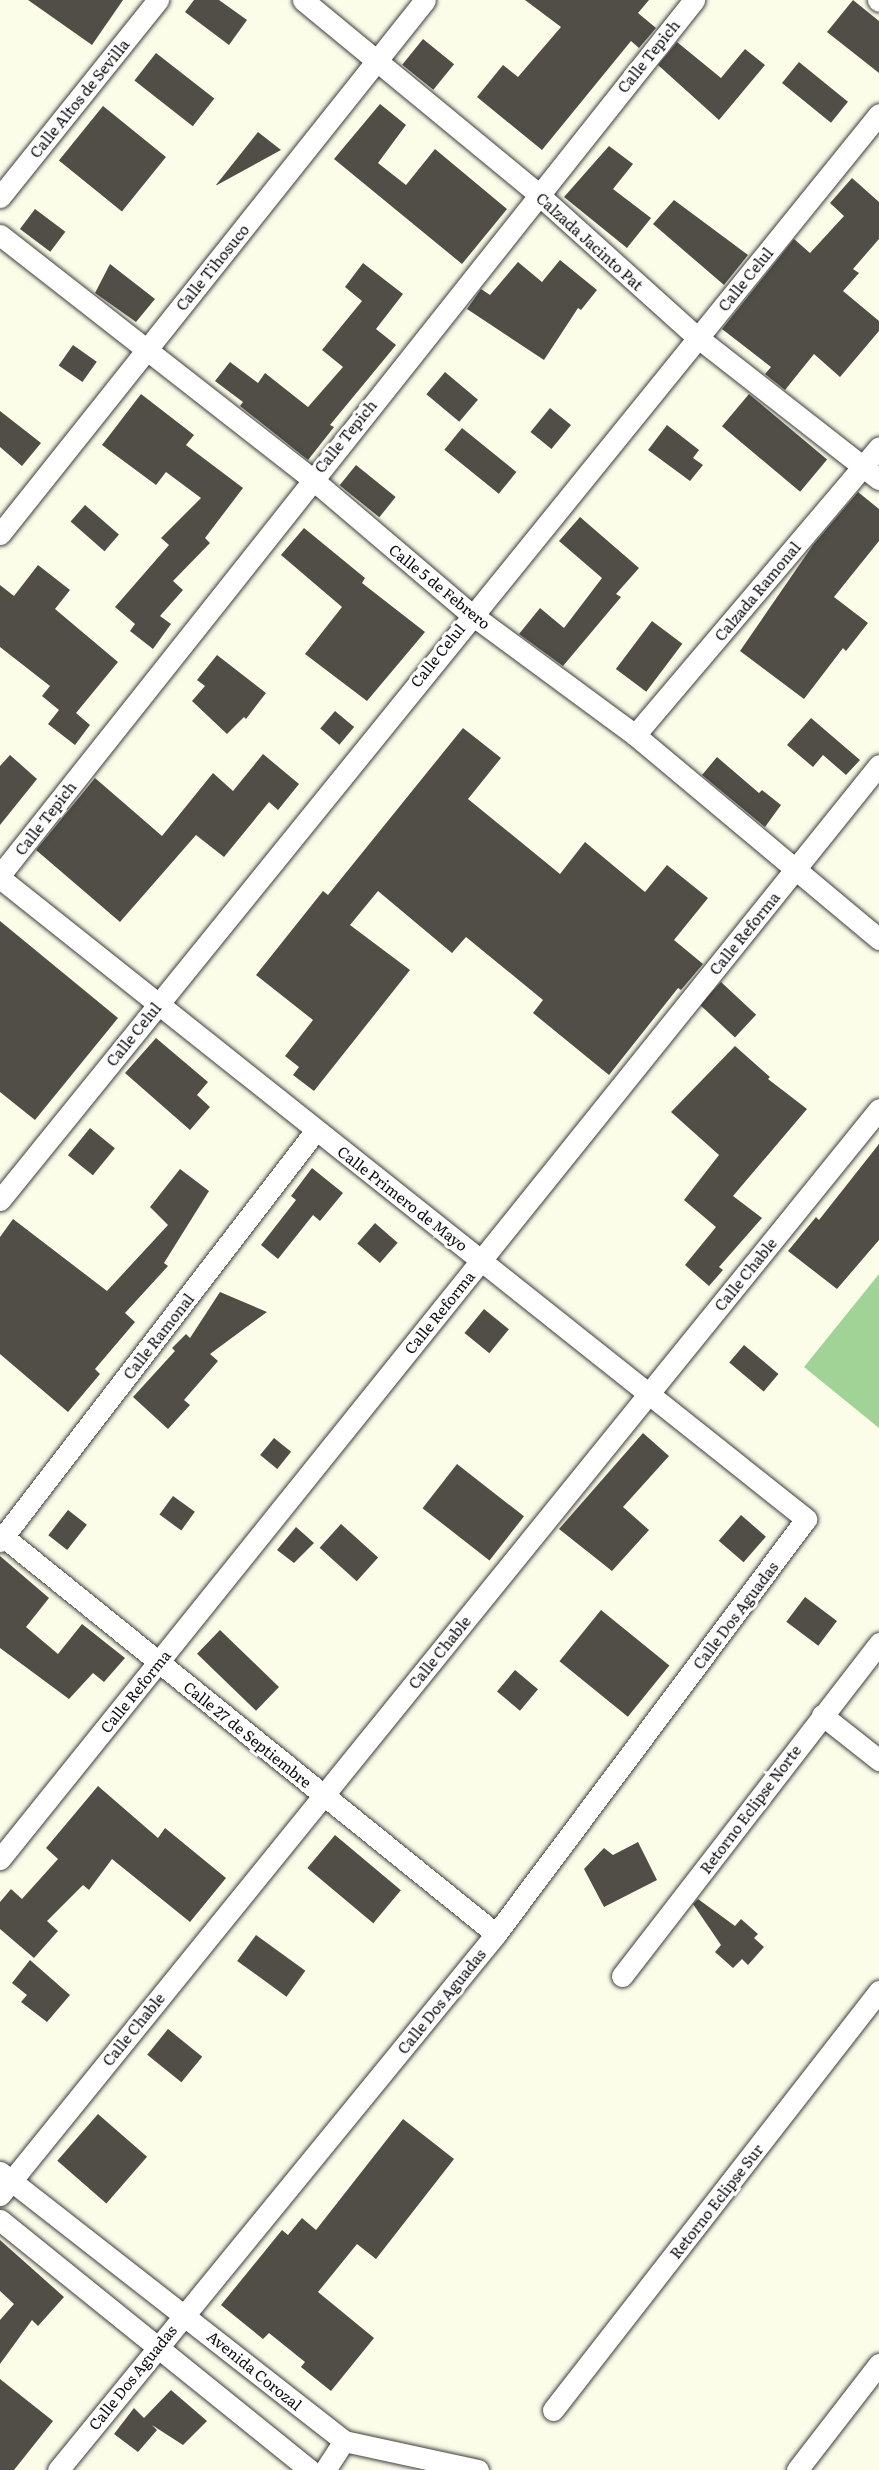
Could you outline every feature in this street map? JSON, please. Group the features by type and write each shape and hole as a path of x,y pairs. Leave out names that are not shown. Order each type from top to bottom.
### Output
{"street":[{"name":"Calle Altos de Sevilla","path":"0,197 158,0"},
{"name":"Calzada Jacinto Pat","path":"303,0 538,194 698,337 871,473"},
{"name":"Calle Tihosuco","path":"0,534 425,0"},
{"name":"Calle Tepich","path":"0,876 311,478 694,0"},
{"name":"Calle Celul","path":"0,1200 471,614 879,114"},
{"name":"Calle 5 de Febrero","path":"0,235 311,478 471,614 635,735 879,939"},
{"name":"Calzada Ramonal","path":"635,735 871,473 879,447"},
{"name":"Calle Reforma","path":"0,1859 879,765"},
{"name":"Calle Primero de Mayo","path":"0,876 806,1519"},
{"name":"Calle Chable","path":"4,2182 323,1795 879,1109"},
{"name":"Calle Ramonal","path":"1,1537 316,1130"},
{"name":"Calle Dos Aguadas","path":"58,2470 156,2347 496,1934 806,1519"},
{"name":"Calle 27 de Septiembre","path":"1,1537 496,1934"},
{"name":"Retorno Eclipse Norte","path":"622,1976 879,1643"},
{"path":"822,1715 879,1760"},
{"name":"Retorno Eclipse Sur","path":"553,2410 879,1991"},
{"name":"Avenida Corozal","path":"4,2182 183,2314 344,2441 478,2470"},
{"path":"0,2220 310,2470"},
{"path":"797,2470 879,2364"},
{"path":"325,2470 344,2441"}],"green space":[{"path":"879,1274 879,1428 804,1367"}],"building":[{"path":"28,0 123,0 92,45"},
{"path":"194,0 219,0 247,20 229,45 185,12"},
{"path":"525,0 649,0 638,13 656,28 639,48 631,41 542,150 477,97 503,65 518,77 561,27"},
{"path":"853,0 879,21 879,73 827,32"},
{"path":"423,39 454,64 433,90 402,65"},
{"path":"677,42 721,78 745,49 765,65 719,120 658,65"},
{"path":"156,53 214,99 193,126 134,81"},
{"path":"799,62 848,102 831,123 782,83"},
{"path":"380,104 406,125 378,163 406,185 435,149 507,209 462,264 334,159"},
{"path":"103,106 166,157 122,211 59,160"},
{"path":"258,132 281,150 216,185"},
{"path":"609,146 633,164 613,189 651,218 627,248 564,197"},
{"path":"852,178 879,202 879,239 853,269 859,273 843,291 879,321 879,331 840,377 814,354 785,390 765,374 771,367 722,329 794,239 810,253 844,216 830,203"},
{"path":"674,200 748,255 724,285 653,224"},
{"path":"35,209 65,232 50,252 20,229"},
{"path":"560,260 597,290 581,310 578,308 544,360 467,309 481,289 490,295 518,262 542,282"},
{"path":"363,263 403,294 376,329 396,345 330,425 334,427 308,460 240,406 243,402 215,381 230,362 258,383 265,373 308,407 343,367 322,350 362,301 345,287"},
{"path":"110,264 155,299 136,322 95,293"},
{"path":"73,345 97,362 82,382 59,365"},
{"path":"445,372 478,400 459,422 426,394"},
{"path":"141,394 194,435 186,445 243,488 205,538 210,543 173,581 183,590 160,616 171,624 153,649 130,631 135,624 115,607 169,545 161,538 201,498 166,472 156,485 102,445"},
{"path":"749,394 827,460 800,492 722,426"},
{"path":"550,408 571,425 551,449 530,432"},
{"path":"0,411 41,443 22,466 0,447"},
{"path":"667,425 699,450 693,458 703,465 690,481 648,450"},
{"path":"462,428 516,472 499,494 444,450"},
{"path":"356,465 396,497 379,517 340,485"},
{"path":"858,492 879,509 879,541 834,597 868,623 846,651 843,648 804,699 740,651 813,545"},
{"path":"85,505 119,535 105,551 71,522"},
{"path":"580,517 639,568 616,594 621,597 563,666 519,634 540,608 564,628 602,578 559,541"},
{"path":"304,528 365,578 362,583 425,632 367,701 305,654 342,607 281,555"},
{"path":"38,565 70,590 55,609 118,662 76,713 90,725 75,745 48,724 59,710 42,696 50,686 0,647 0,585 14,596"},
{"path":"652,621 682,644 646,692 616,669"},
{"path":"217,655 266,693 246,719 244,717 227,734 192,701 205,686 197,680"},
{"path":"335,711 354,727 339,745 320,729"},
{"path":"811,718 860,760 846,775 823,755 813,767 787,745"},
{"path":"463,728 501,758 468,799 560,874 585,842 645,892 667,865 708,898 674,940 703,964 681,990 678,988 609,1075 533,1013 543,1000 466,937 452,953 378,891 350,925 410,970 314,1091 293,1075 299,1067 285,1056 313,1020 256,975 323,891 328,895"},
{"path":"263,754 299,784 278,810 269,802 224,857 196,835 120,922 36,850 95,778 162,836 213,773 233,791"},
{"path":"10,755 37,779 0,825 0,766"},
{"path":"717,757 759,793 762,790 781,805 765,827 702,775"},
{"path":"0,921 118,1018 35,1120 0,1092"},
{"path":"721,982 756,1015 735,1037 700,1005"},
{"path":"156,1038 208,1082 197,1095 210,1107 190,1130 125,1073"},
{"path":"735,1046 770,1077 768,1079 807,1109 733,1196 762,1218 719,1267 723,1270 709,1286 685,1265 716,1227 684,1200 719,1155 671,1112"},
{"path":"90,1128 115,1148 93,1175 68,1155"},
{"path":"879,1144 879,1240 837,1289 788,1251 816,1217 819,1220"},
{"path":"312,1168 343,1193 320,1221 313,1215 278,1259 261,1245 296,1200 291,1196"},
{"path":"180,1169 209,1191 164,1263 168,1266 125,1313 135,1322 95,1369 100,1374 68,1412 0,1354 0,1237 13,1219 107,1291 168,1225 150,1207"},
{"path":"375,1223 398,1243 380,1263 357,1243"},
{"path":"220,1292 267,1312 210,1354 218,1361 184,1400 190,1405 168,1429 133,1397 175,1351 172,1348 186,1334 190,1338"},
{"path":"484,1309 509,1329 489,1353 464,1333"},
{"path":"744,1345 778,1374 764,1392 729,1363"},
{"path":"643,1433 669,1456 623,1507 649,1530 612,1571 559,1529"},
{"path":"274,1438 291,1452 277,1469 260,1455"},
{"path":"457,1464 524,1516 490,1560 423,1508"},
{"path":"173,1496 195,1512 181,1530 159,1515"},
{"path":"68,1510 87,1525 67,1550 48,1535"},
{"path":"741,1515 766,1537 744,1562 719,1541"},
{"path":"341,1524 378,1557 357,1581 320,1548"},
{"path":"296,1527 314,1543 294,1563 277,1550"},
{"path":"0,1556 49,1598 26,1627 58,1654 82,1624 125,1658 104,1682 93,1673 69,1699 0,1648"},
{"path":"805,1597 837,1621 818,1646 786,1622"},
{"path":"601,1610 669,1665 628,1717 559,1661"},
{"path":"220,1630 279,1687 256,1711 197,1654"},
{"path":"515,1670 538,1689 520,1711 497,1691"},
{"path":"98,1786 158,1838 165,1828 226,1878 190,1922 112,1859 89,1890 83,1885 47,1921 58,1931 34,1958 0,1929 0,1902 11,1889 22,1899 58,1859 46,1848"},
{"path":"335,1835 401,1890 373,1923 307,1868"},
{"path":"638,1842 657,1880 604,1907 584,1869 604,1848 613,1855"},
{"path":"698,1899 735,1926 741,1919 758,1934 754,1938 764,1947 748,1965 742,1959 733,1968 715,1952 721,1945 693,1904"},
{"path":"256,1935 305,1971 287,1997 237,1961"},
{"path":"30,1960 70,1995 47,2022 21,2002 27,1995 12,1983"},
{"path":"168,2029 202,2057 181,2082 147,2055"},
{"path":"98,2114 147,2157 106,2203 57,2161"},
{"path":"403,2119 454,2159 376,2259 357,2244 318,2292 374,2338 331,2391 301,2367 305,2362 269,2333 263,2339 221,2305 282,2230 288,2235 302,2218 316,2230"},
{"path":"0,2240 64,2297 38,2326 32,2320 0,2364 0,2320 14,2304 0,2291"},
{"path":"0,2379 53,2421 14,2470 0,2470"},
{"path":"171,2390 207,2421 183,2445 152,2425 157,2430 138,2452 114,2434 134,2408 144,2418"}]}
